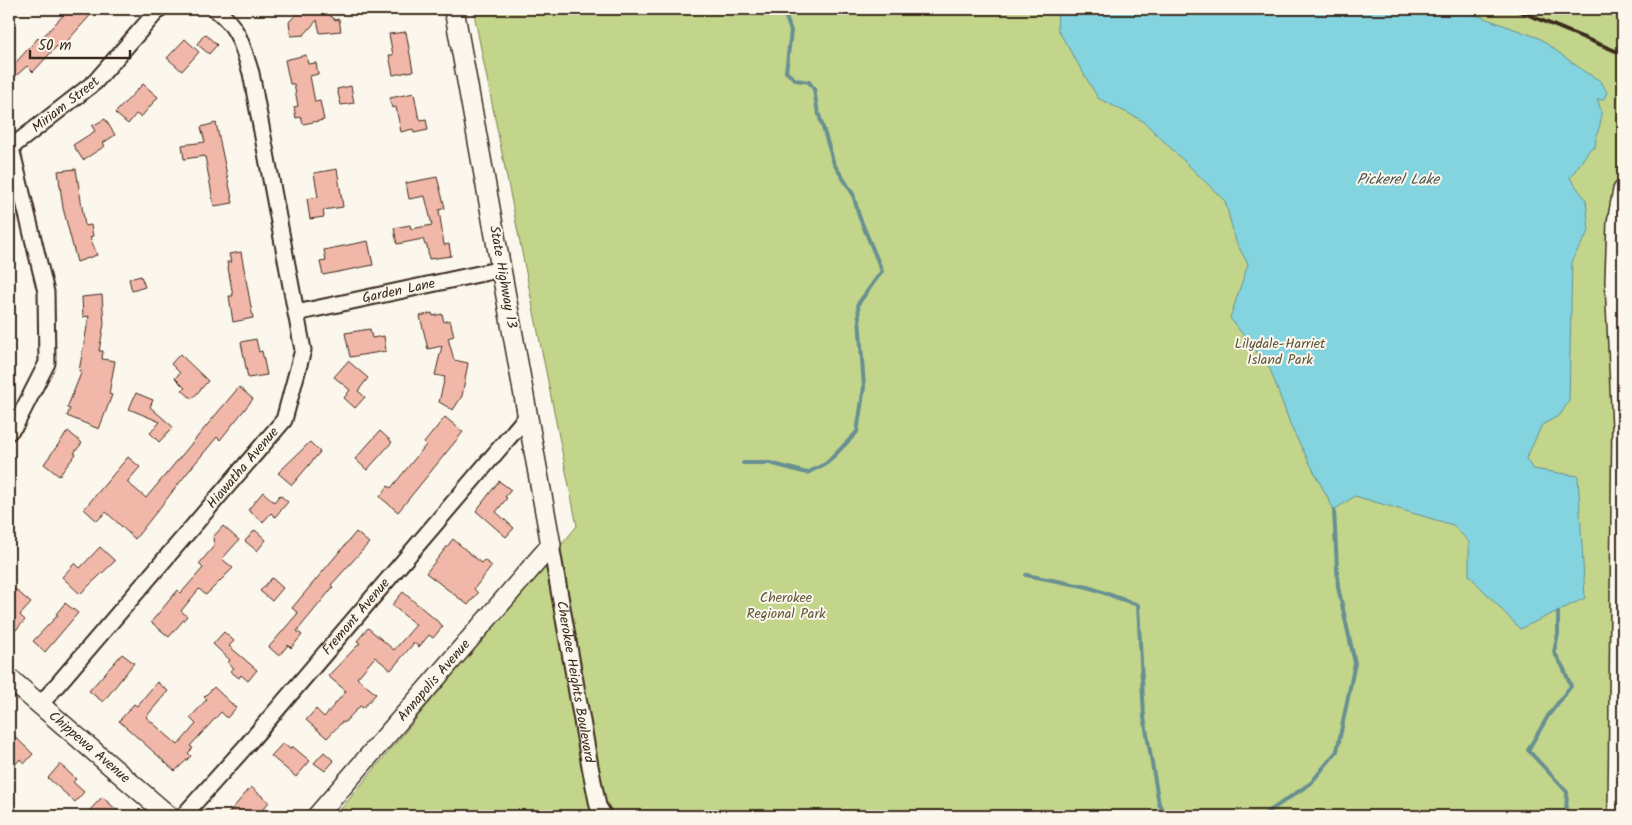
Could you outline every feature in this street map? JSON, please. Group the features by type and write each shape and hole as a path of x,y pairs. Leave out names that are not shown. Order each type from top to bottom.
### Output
{"street":[{"name":"Miriam Street","path":"10,149 95,82 159,9"},
{"name":"Hiawatha Avenue","path":"40,705 284,420 303,350 251,73 240,38 230,20 215,9"},
{"name":"State Highway 13","path":"454,9 551,545"},
{"path":"9,432 16,424 47,363 46,292 10,149"},
{"path":"1618,816 1622,426 1615,281 1618,223 1623,190"},
{"name":"Garden Lane","path":"296,313 502,269"},
{"name":"Fremont Avenue","path":"183,816 246,746 528,415"},
{"name":"Annapolis Avenue","path":"317,816 551,545"},
{"name":"Cherokee Heights Boulevard","path":"551,545 590,766 598,806 604,816"},
{"name":"Chippewa Avenue","path":"9,678 169,816"}],"green space":[{"name":"Lilydale-Harriet Island Park","path":"473,9 1623,9 1623,816 335,816 577,526"}],"water":[{"name":"Pickerel Lake","path":"1057,9 1459,9 1539,38 1585,72 1601,81 1607,93 1603,100 1597,99 1601,119 1595,148 1590,149 1570,178 1586,200 1589,231 1572,260 1569,401 1560,415 1542,425 1526,459 1533,469 1578,476 1585,598 1520,629 1469,575 1469,542 1453,525 1355,496 1334,510 1292,429 1270,369 1230,318 1248,264 1236,242 1225,201 1143,121 1098,98 1058,30"}],"building":[{"path":"69,9 96,9 60,49 57,46 33,72 27,66 9,82 9,70 38,38 40,40"},
{"path":"301,9 326,9 325,11 335,20 339,19 341,31 320,33 317,20 304,35 291,36 289,22"},
{"path":"406,32 413,71 393,75 389,55 393,55 389,34"},
{"path":"205,34 217,45 209,54 197,44"},
{"path":"185,39 199,52 182,71 167,58"},
{"path":"306,55 308,64 316,63 318,74 310,76 315,102 320,101 324,120 303,124 301,117 296,118 294,107 298,106 294,84 290,84 285,60"},
{"path":"143,84 158,97 141,117 136,114 128,124 115,113"},
{"path":"351,86 354,103 341,105 337,89"},
{"path":"414,93 418,115 421,120 426,119 428,130 414,133 413,129 401,132 396,107 392,108 390,98"},
{"path":"105,119 115,135 103,143 105,146 83,160 73,145 95,131 92,126"},
{"path":"216,123 233,203 214,206 205,156 184,159 182,145 205,142 201,127"},
{"path":"76,169 85,226 91,225 93,236 90,237 97,255 77,262 63,208 58,171"},
{"path":"337,169 343,207 323,210 324,217 310,219 307,199 318,197 314,173"},
{"path":"437,177 445,208 439,210 444,245 449,244 451,256 429,259 427,245 425,245 423,239 397,244 394,228 410,225 411,229 432,225 425,196 409,199 406,183"},
{"path":"368,241 373,265 323,275 320,262 326,261 324,250"},
{"path":"241,252 253,318 233,322 229,296 233,296 227,262 231,262 229,254"},
{"path":"141,276 145,287 132,291 129,279"},
{"path":"102,295 104,324 99,351 103,351 102,359 115,361 109,394 112,395 99,429 67,416 70,409 67,408 82,371 79,371 89,316 83,317 82,297"},
{"path":"432,313 433,316 442,314 444,322 450,320 454,336 448,338 454,360 468,363 462,396 453,410 439,402 445,377 435,375 442,346 428,349 420,316"},
{"path":"370,329 372,338 384,336 386,351 350,357 345,333"},
{"path":"256,339 259,352 262,351 267,375 248,378 241,342"},
{"path":"180,354 208,381 192,399 182,390 185,388 175,378 180,373 171,364"},
{"path":"348,361 368,378 358,391 365,397 355,408 344,398 350,390 334,377"},
{"path":"239,387 253,399 220,440 217,437 135,539 106,512 97,521 84,509 128,457 140,467 127,482 146,498"},
{"path":"136,393 153,400 150,407 173,427 159,442 150,433 160,422 129,409"},
{"path":"445,417 463,432 398,512 380,497 388,486 391,488 426,445 424,443"},
{"path":"68,431 82,443 59,476 44,464"},
{"path":"380,431 392,442 367,470 355,459"},
{"path":"310,442 320,452 292,485 278,473"},
{"path":"499,481 511,490 496,512 514,528 506,537 476,511"},
{"path":"263,492 274,502 280,495 288,502 275,517 271,513 263,522 248,510"},
{"path":"223,526 239,540 222,559 233,568 206,595 199,589 181,611 187,616 169,637 151,622 178,590 181,593 203,568 199,564 214,546 213,537"},
{"path":"255,530 266,540 257,551 245,541"},
{"path":"356,532 369,543 331,585 333,587 297,631 302,635 291,648 288,645 279,656 269,647 298,613 292,608"},
{"path":"453,539 481,563 484,560 492,566 474,589 478,593 468,605 426,573"},
{"path":"100,547 115,561 80,594 62,577 75,563 80,568"},
{"path":"272,578 283,588 272,601 260,591"},
{"path":"15,589 31,603 20,615 25,620 16,630 11,626 9,629 9,596"},
{"path":"403,592 443,626 433,638 429,635 419,647 414,643 391,670 375,657 357,678 376,694 363,708 360,706 344,723 342,722 327,738 306,720 316,709 324,717 346,691 328,676 360,643 357,641 368,628 394,650 416,625 392,605"},
{"path":"65,603 78,613 45,652 33,641 58,615 56,614"},
{"path":"224,632 234,641 229,646 257,670 248,681 241,675 239,678 230,671 234,668 228,663 230,660 213,644"},
{"path":"122,654 134,663 103,702 89,691"},
{"path":"157,682 168,691 146,717 178,745 196,724 190,718 207,699 204,697 214,687 236,708 227,718 221,712 190,746 193,748 188,753 191,756 175,771 119,721 134,704 137,706"},
{"path":"9,731 33,754 24,764 20,759 9,772"},
{"path":"283,743 290,749 292,746 310,761 296,777 271,756"},
{"path":"324,752 334,761 325,771 314,763"},
{"path":"60,764 76,779 73,782 84,792 75,802 48,778"},
{"path":"251,787 269,802 257,816 226,816"},
{"path":"102,797 124,816 97,816 90,810"}],"waterway":[{"path":"743,463 770,463 807,473 827,463 857,432 864,387 858,304 882,271 859,216 853,194 834,164 817,108 814,89 809,82 796,80 786,72 791,31 783,9"},
{"path":"1262,816 1311,783 1337,751 1355,663 1338,587 1334,510"},
{"path":"1026,575 1088,587 1138,605 1144,717 1159,804 1166,816"},
{"path":"1558,612 1558,634 1554,652 1571,686 1548,716 1528,750 1567,792 1566,816"}],"railway":[{"path":"1514,9 1623,54"}],"park label":[{"name":"Cherokee Regional Park","path":"786,606"}]}
